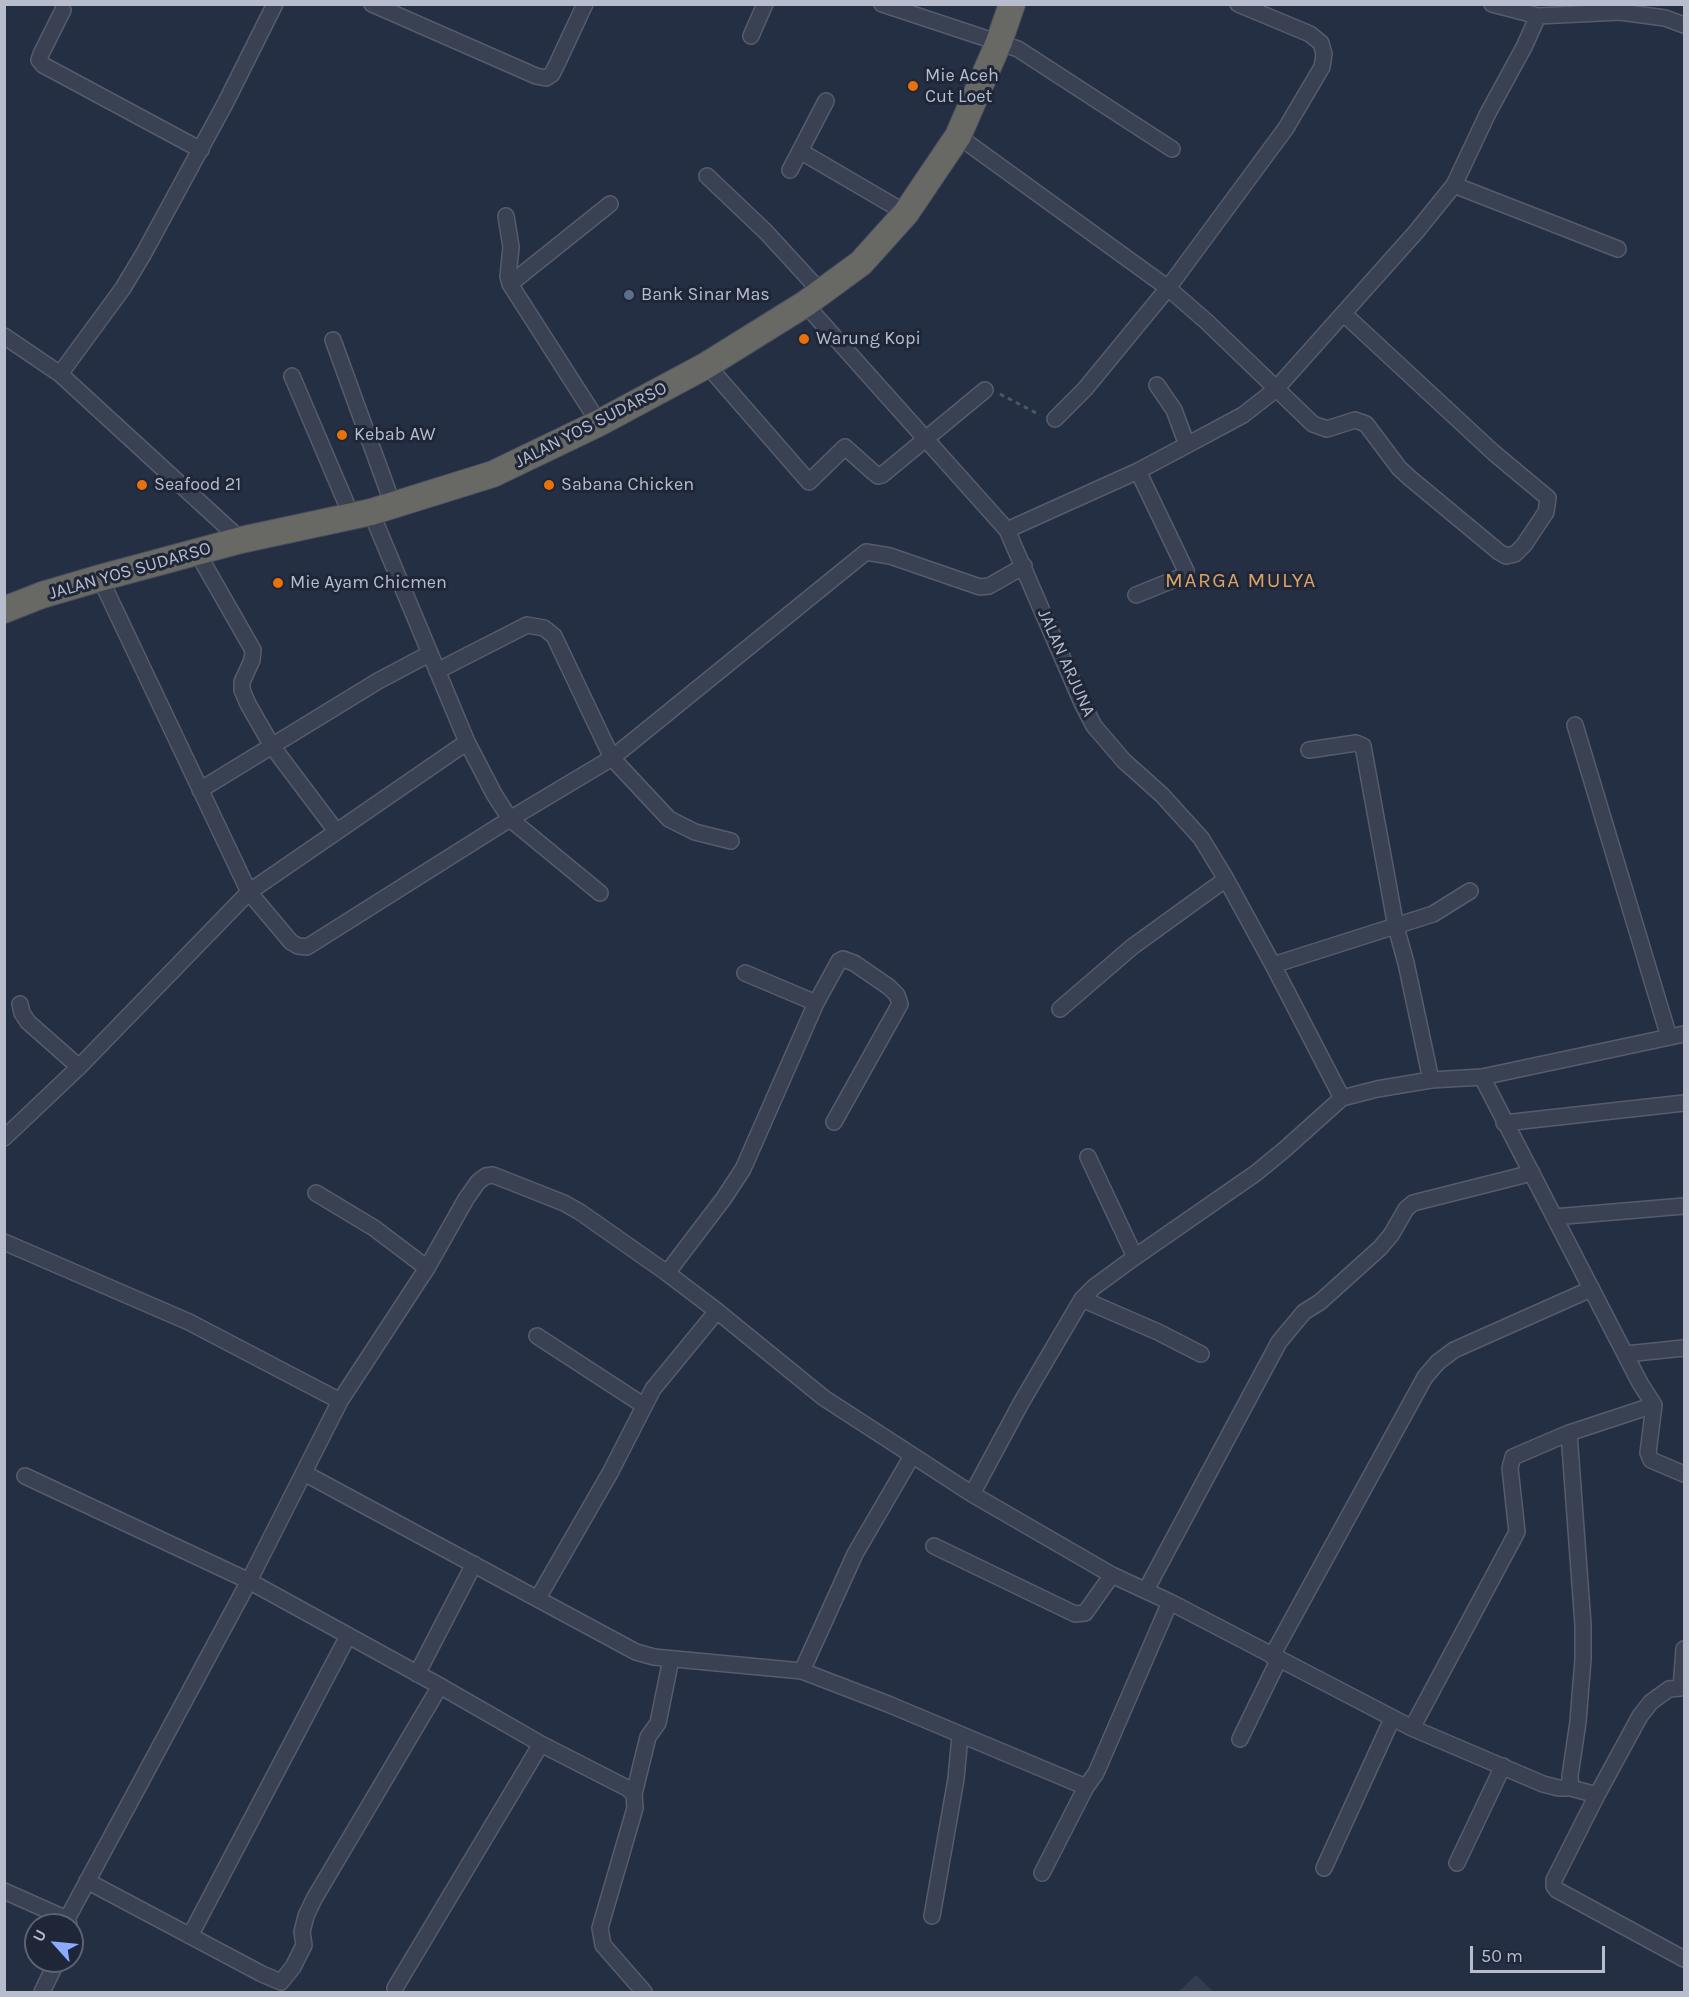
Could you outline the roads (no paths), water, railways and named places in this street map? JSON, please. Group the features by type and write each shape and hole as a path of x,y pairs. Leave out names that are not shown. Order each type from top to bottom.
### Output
{"highway":[{"name":"JALAN YOS SUDARSO","path":"4,610 100,578 242,540 372,511 494,474 599,423 707,365 813,298 861,263 906,213 958,136 999,42 1012,4"}],"street":[{"path":"60,375 123,288 201,150 275,4"},
{"path":"372,4 536,76 546,78 558,64 585,4"},
{"path":"751,36 765,4"},
{"path":"882,4 999,42 1026,54 1172,149"},
{"path":"1055,419 1085,389 1168,288 1286,128 1322,67 1324,54 1321,43 1310,34 1238,4"},
{"path":"1492,4 1538,16 1665,11 1684,25"},
{"path":"63,10 39,60 201,150"},
{"path":"1007,530 1138,471 1243,415 1275,390 1416,232 1454,185 1538,16"},
{"path":"790,170 826,101"},
{"path":"958,136 1168,288 1207,322 1275,390 1313,424 1327,429 1355,420 1366,424 1411,479 1499,552 1506,556 1512,555 1524,545 1546,512 1548,498 1494,453 1344,314"},
{"path":"800,151 906,213"},
{"name":"JALAN ARJUNA","path":"707,176 766,232 813,298 926,439 1007,530 1082,704 1094,726 1124,761 1183,816 1202,838 1273,964 1342,1098"},
{"path":"1454,185 1618,249"},
{"path":"510,284 609,204"},
{"path":"506,216 511,247 508,276 510,284 599,423"},
{"path":"4,336 60,375 242,540"},
{"path":"333,340 372,511 467,742 510,819 600,893"},
{"path":"707,365 809,482 845,447 878,476 882,475 986,390"},
{"path":"292,376 372,511"},
{"path":"1157,385 1174,410 1187,445"},
{"path":"1136,595 1183,576 1186,570 1138,471"},
{"path":"197,552 253,650 252,660 242,682 242,690 272,746 336,831"},
{"path":"100,578 249,892 291,942 307,947 510,819 612,758 866,552 890,556 980,587 989,586 1024,566"},
{"path":"437,671 527,625 544,628 554,636 612,758 669,819 694,832 731,841"},
{"path":"200,790 378,681 429,654"},
{"path":"972,1494 1021,1403 1082,1299 1094,1287 1135,1257 1256,1173 1342,1098 1377,1089 1431,1080 1482,1077 1677,1035 1575,724"},
{"path":"4,1138 79,1067 249,892 467,742"},
{"path":"1309,750 1356,743 1363,746 1396,927 1431,1080"},
{"path":"1060,1009 1131,947 1226,879"},
{"path":"1273,964 1433,914 1470,891"},
{"path":"667,1273 724,1198 743,1168 816,1003 839,961 843,959 854,963 889,987 897,995 900,1004 834,1122"},
{"path":"745,973 816,1003"},
{"path":"20,1004 22,1013 28,1022 79,1067"},
{"path":"1482,1077 1591,1289 1654,1405 1648,1453 1651,1460 1684,1474"},
{"path":"1504,1123 1684,1103"},
{"path":"1088,1157 1135,1257"},
{"path":"1146,1590 1279,1342 1304,1312 1320,1302 1380,1248 1391,1235 1406,1209 1413,1203 1532,1173"},
{"path":"72,1913 87,1881 249,1581 340,1401 427,1268 466,1199 478,1182 486,1176 493,1175 554,1198 580,1212 717,1311 812,1390 972,1494 1112,1575 1170,1602 1392,1719 1544,1784 1597,1795"},
{"path":"316,1193 389,1238 427,1268"},
{"path":"1554,1216 1684,1206"},
{"path":"4,1242 189,1322 340,1401"},
{"path":"1240,1739 1275,1657 1425,1377 1438,1362 1454,1350 1591,1289"},
{"path":"1082,1299 1158,1332 1201,1354"},
{"path":"538,1598 610,1473 643,1405 667,1370 717,1311"},
{"path":"537,1336 643,1405"},
{"path":"1626,1354 1684,1348"},
{"path":"1412,1728 1517,1532 1510,1468 1514,1456 1569,1433 1654,1405"},
{"path":"1569,1433 1583,1625 1578,1722 1569,1776 1571,1788"},
{"path":"802,1671 855,1554 912,1456"},
{"path":"304,1473 645,1656 802,1671 888,1704 1086,1787"},
{"path":"25,1476 249,1581 541,1744 627,1788 634,1794"},
{"path":"934,1546 1075,1614 1085,1613 1112,1575"},
{"path":"417,1674 474,1564"},
{"path":"1042,1873 1086,1787 1096,1773 1170,1602"},
{"path":"190,1936 348,1636"},
{"path":"1684,1649 1683,1688 1668,1689 1652,1701 1640,1716 1554,1880 1557,1890 1684,1959"},
{"path":"644,1992 603,1945 600,1928 635,1808 634,1794 648,1737 658,1723 671,1659"},
{"path":"87,1881 190,1936 278,1987 293,1967 304,1945 302,1932 314,1899 440,1686"},
{"path":"1324,1868 1392,1719"},
{"path":"932,1916 956,1779 960,1736"},
{"path":"395,1988 541,1744"},
{"path":"1457,1863 1503,1766"},
{"path":"4,1891 49,1913"},
{"path":"42,1992 51,1973"}],"place":[{"name":"Mie Aceh Cut Loet","path":"913,86"},
{"name":"Bank Sinar Mas","path":"629,295"},
{"name":"Warung Kopi","path":"804,339"},
{"name":"Kebab AW","path":"342,435"},
{"name":"Seafood 21","path":"142,485"},
{"name":"Sabana Chicken","path":"549,485"},
{"name":"Mie Ayam Chicmen","path":"278,583"}],"district":[{"name":"MARGA MULYA","path":"1241,581"}]}
